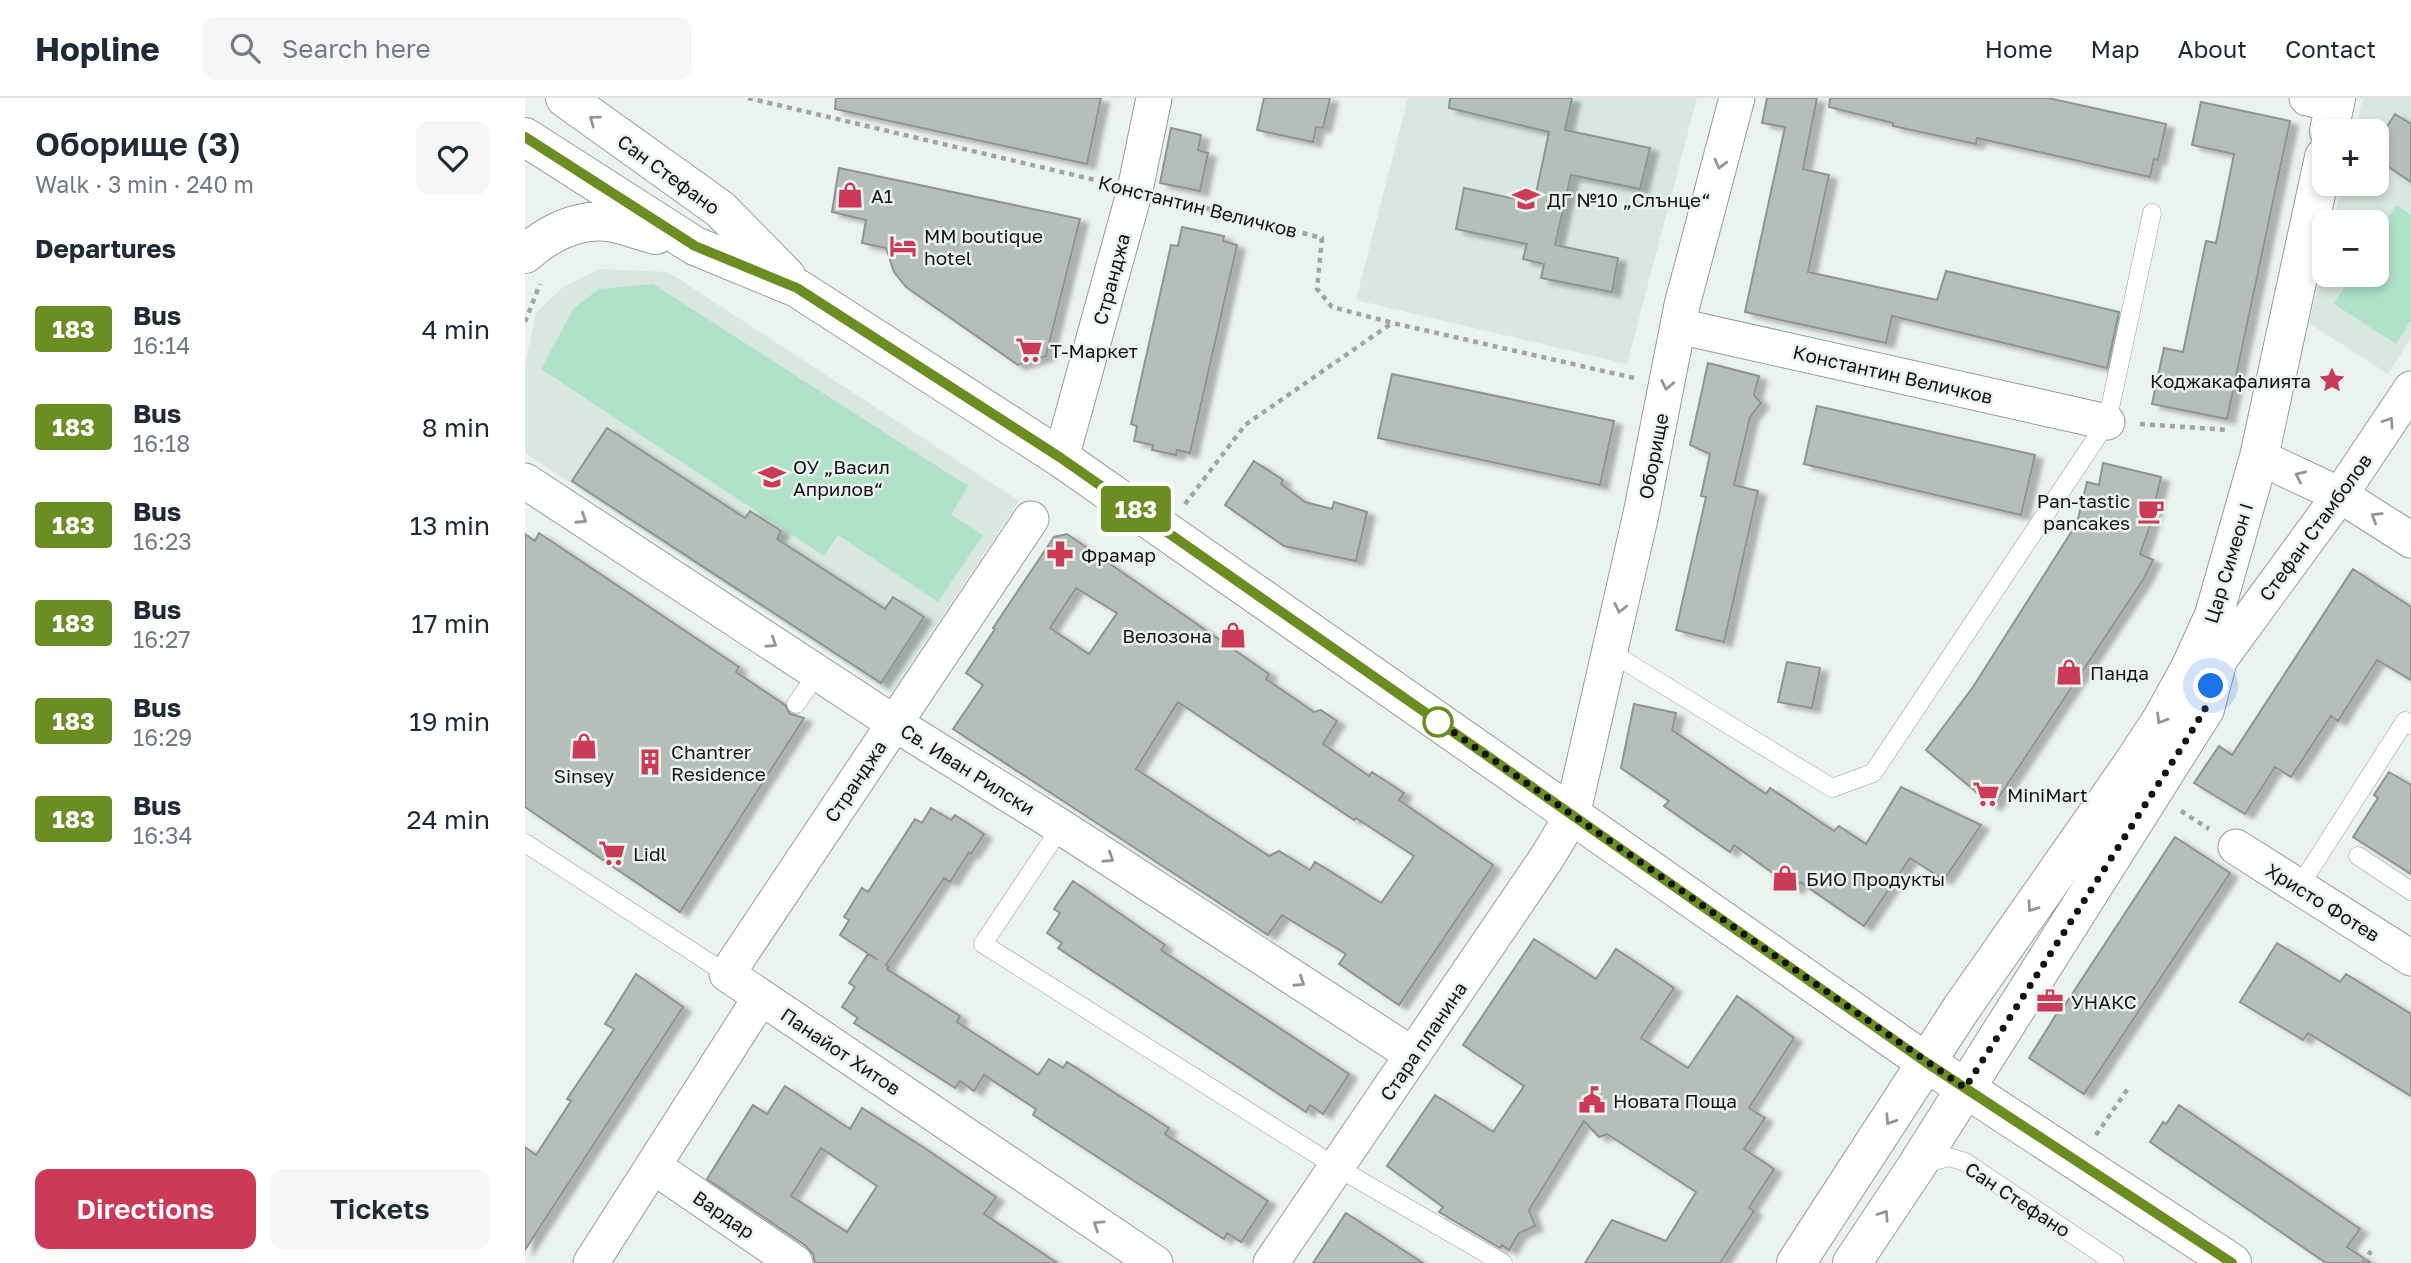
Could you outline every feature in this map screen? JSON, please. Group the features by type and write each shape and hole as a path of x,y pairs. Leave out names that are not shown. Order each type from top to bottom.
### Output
{"main road":[{"name":"Сан Стефано","path":"565,98 720,209 797,288"},
{"name":"Сан Стефано","path":"525,137 695,246 797,288 1061,458 1927,1063 2232,1263"},
{"name":"Цар Симеон I","path":"1796,1263 1961,1009 2162,719 2190,668 2214,615 2261,444 2316,196"},
{"path":"525,254 555,232 577,224 605,221 695,246"},
{"name":"Стефан Стамболов","path":"1851,1263 1916,1167 2205,709 2217,663 2214,615"}],"street":[{"name":"Странджа","path":"1061,458 1135,190 1154,98"},
{"name":"Оборище","path":"1572,816 1610,652 1678,326 1737,98"},
{"name":"Константин Величков","path":"1678,326 2108,422"},
{"name":"Стефан Стамболов","path":"2217,663 2340,495 2411,389"},
{"path":"2261,444 2411,540"},
{"name":"Св. Иван Рилски","path":"525,481 894,723 1061,827 1413,1055"},
{"name":"Странджа","path":"727,974 1031,519"},
{"name":"Стара планина","path":"1271,1263 1338,1168 1546,859 1572,816"},
{"name":"Христо Фотев","path":"2236,847 2411,958"},
{"name":"Панайот Хитов","path":"727,974 1155,1263"},
{"path":"591,1263 761,997"},
{"name":"Вардар","path":"653,1166 795,1263"}],"lane":[{"path":"1610,652 1832,788 1873,773 2108,422 2152,213"},
{"path":"796,704 818,673"},
{"path":"2299,887 2405,721 2411,725"},
{"path":"1061,827 983,944 1338,1168 1503,1263"},
{"name":"Панайот Хитов","path":"525,843 727,974"},
{"path":"2358,856 2411,891"},
{"name":"Сан Стефано","path":"1916,1167 1949,1157 1965,1162 2115,1263"}],"path":[{"name":"Константин Величков","path":"748,98 1135,190 1322,238 1317,289 1332,307 1667,385"},
{"path":"1165,529 1245,425 1393,323"},
{"path":"2108,422 2261,444"},
{"path":"2153,793 2236,847"},
{"path":"2078,1162 2129,1087"},
{"path":"2363,1263 2371,1251"}],"shaded area":[{"name":"ДГ №10 „Слънце“","path":"1408,98 1697,98 1627,364 1356,300"},
{"path":"2363,98 2411,98 2411,338 2388,374 2309,323 2318,287 2389,287 2389,210 2336,210 2340,196 2389,196 2389,119 2358,119"},
{"name":"ОУ „Васил Априлов“","path":"600,269 668,272 1019,501 891,694 525,453 525,365 536,313 562,288"}],"green space":[{"path":"2396,205 2411,215 2411,320 2396,344 2334,304 2345,287 2389,287 2389,216"},
{"path":"653,284 968,486 951,515 983,535 938,602 838,535 824,556 541,369 574,308 599,289"}],"building":[{"path":"836,98 1101,98 1087,164 835,109"},
{"path":"1264,98 1330,98 1323,128 1316,127 1313,142 1257,130"},
{"path":"1450,98 1572,98 1565,130 1650,148 1640,189 1571,175 1555,245 1618,258 1612,292 1541,278 1544,264 1523,259 1527,244 1456,229 1464,188 1534,203 1549,132 1449,108"},
{"path":"1767,98 1817,98 1803,169 1829,175 1808,272 1937,300 1946,271 2119,312 2107,368 1892,316 1886,343 1745,312 1785,127 1762,123"},
{"path":"1830,98 2048,98 2166,124 2158,160 2154,159 2150,177 1977,138 1976,144 1893,126 1893,123 1829,107"},
{"path":"2201,102 2290,121 2227,419 2152,404 2164,348 2183,352 2206,241 2216,243 2234,154 2192,145"},
{"path":"2395,114 2411,124 2411,182 2389,167 2389,123"},
{"path":"1171,128 1201,135 1198,150 1208,153 1200,191 1160,183"},
{"path":"839,168 1080,219 1046,356 1018,365 906,287 894,272 886,248 862,243 866,220 832,212"},
{"path":"1182,227 1224,236 1223,241 1237,245 1190,453 1177,450 1176,455 1152,450 1153,445 1134,441 1137,426 1131,424 1171,245 1178,246"},
{"path":"1708,363 1759,376 1754,395 1761,403 1750,417 1734,485 1758,491 1724,642 1676,630 1706,497 1701,496 1710,454 1690,445"},
{"path":"1392,374 1614,421 1600,485 1378,438"},
{"path":"1817,406 2035,455 2021,515 1804,464"},
{"path":"607,428 745,518 750,511 781,531 777,539 885,609 893,597 924,617 881,683 572,481"},
{"path":"1254,461 1283,480 1281,484 1305,502 1332,509 1334,502 1367,512 1356,561 1284,546 1225,505"},
{"path":"2103,463 2161,477 2150,526 2140,554 2153,560 2143,580 1993,806 1926,750 1973,687 2077,523 2087,482 2099,485"},
{"name":"Chantrer Residence","path":"539,533 739,667 736,672 785,705 790,714 804,718 680,912 525,807 525,534 535,541"},
{"path":"1067,534 1269,674 1266,679 1314,712 1321,710 1337,721 1323,744 1369,776 1372,772 1404,793 1399,800 1493,865 1399,1005 1339,964 1346,954 1282,915 1268,935 953,729 983,685 966,673 1054,537","holes":["1076,588 1117,613 1089,654 1050,628","1178,702 1354,820 1356,818 1414,856 1381,903 1315,862 1310,870 1279,851 1269,856 1136,769"]},
{"path":"2353,569 2411,607 2411,680 2377,660 2338,721 2331,716 2291,777 2275,767 2245,814 2194,783 2219,746 2232,755"},
{"path":"1787,662 1820,668 1812,708 1778,702"},
{"path":"1634,704 1676,713 1672,730 1766,794 1770,788 1834,831 1839,826 1866,844 1901,787 1981,825 1944,880 1910,858 1864,926 1800,882 1795,889 1734,845 1730,852 1664,806 1669,801 1621,768"},
{"path":"2389,772 2411,785 2411,874 2353,837 2378,798 2374,795"},
{"path":"931,808 951,820 955,815 984,834 950,882 944,878 886,965 889,967 887,969 960,1016 957,1022 1038,1075 1049,1059 1063,1068 1067,1062 1169,1128 1165,1134 1268,1201 1241,1242 1227,1233 1224,1239 1194,1220 1033,1115 1036,1109 984,1075 974,1091 960,1081 955,1088 854,1023 858,1018 842,1007 855,987 849,983 868,954 878,960 840,935 849,920 844,917 862,888 868,892 915,819 922,823"},
{"path":"2175,837 2230,873 2084,1094 2029,1058"},
{"path":"1073,881 1165,945 1161,950 1349,1074 1323,1114 1310,1105 1306,1112 1058,948 1062,943 1047,933 1060,913 1054,909"},
{"path":"1534,939 1596,979 1616,949 1674,988 1641,1038 1688,1068 1737,996 1794,1038 1749,1108 1765,1118 1744,1149 1774,1169 1749,1208 1754,1211 1720,1263 1585,1263 1612,1220 1666,1241 1696,1192 1607,1134 1599,1137 1584,1121 1529,1210 1535,1226 1519,1233 1509,1250 1502,1245 1500,1248 1439,1212 1443,1207 1387,1166 1435,1095 1493,1132 1524,1086 1463,1045"},
{"path":"2277,943 2340,982 2346,974 2411,1014 2411,1096 2308,1033 2303,1040 2240,1002"},
{"path":"636,974 683,1007 525,1250 525,1147 536,1155 571,1101 567,1099 614,1029 605,1024"},
{"path":"785,1086 850,1129 862,1108 996,1197 984,1214 1057,1263 815,1263 813,1254 806,1246 707,1179 753,1105 767,1114","holes":["821,1148 877,1186 847,1232 791,1196"]},
{"path":"2179,1105 2360,1229 2347,1247 2371,1263 2326,1263 2150,1142 2163,1122 2166,1124"},
{"path":"1346,1213 1423,1263 1313,1263"}],"bus line":[{"name":"183","path":"525,137 695,246 797,288 1061,458 1927,1063 2232,1263"}],"place":[{"name":"A1","path":"850,195"},
{"name":"ДГ №10 „Слънце“","path":"1526,199"},
{"name":"MM boutique hotel","path":"903,246"},
{"name":"Т-Маркет","path":"1029,350"},
{"name":"Коджакафалията","path":"2332,380"},
{"name":"ОУ „Васил Априлов“","path":"772,477"},
{"name":"Pan-tastic pancakes","path":"2151,511"},
{"name":"Фрамар","path":"1060,554"},
{"name":"Велозона","path":"1233,635"},
{"name":"Панда","path":"2069,672"},
{"name":"Sinsey","path":"584,746"},
{"name":"Chantrer Residence","path":"650,762"},
{"name":"MiniMart","path":"1986,794"},
{"name":"Lidl","path":"612,853"},
{"name":"БИО Продукты","path":"1785,878"},
{"name":"УНАКС","path":"2050,1001"},
{"name":"Новата Поща","path":"1592,1100"}],"route":[{"path":"1438,722 1436,720 1965,1088 2187,739 2205,709 2211,686"}]}
